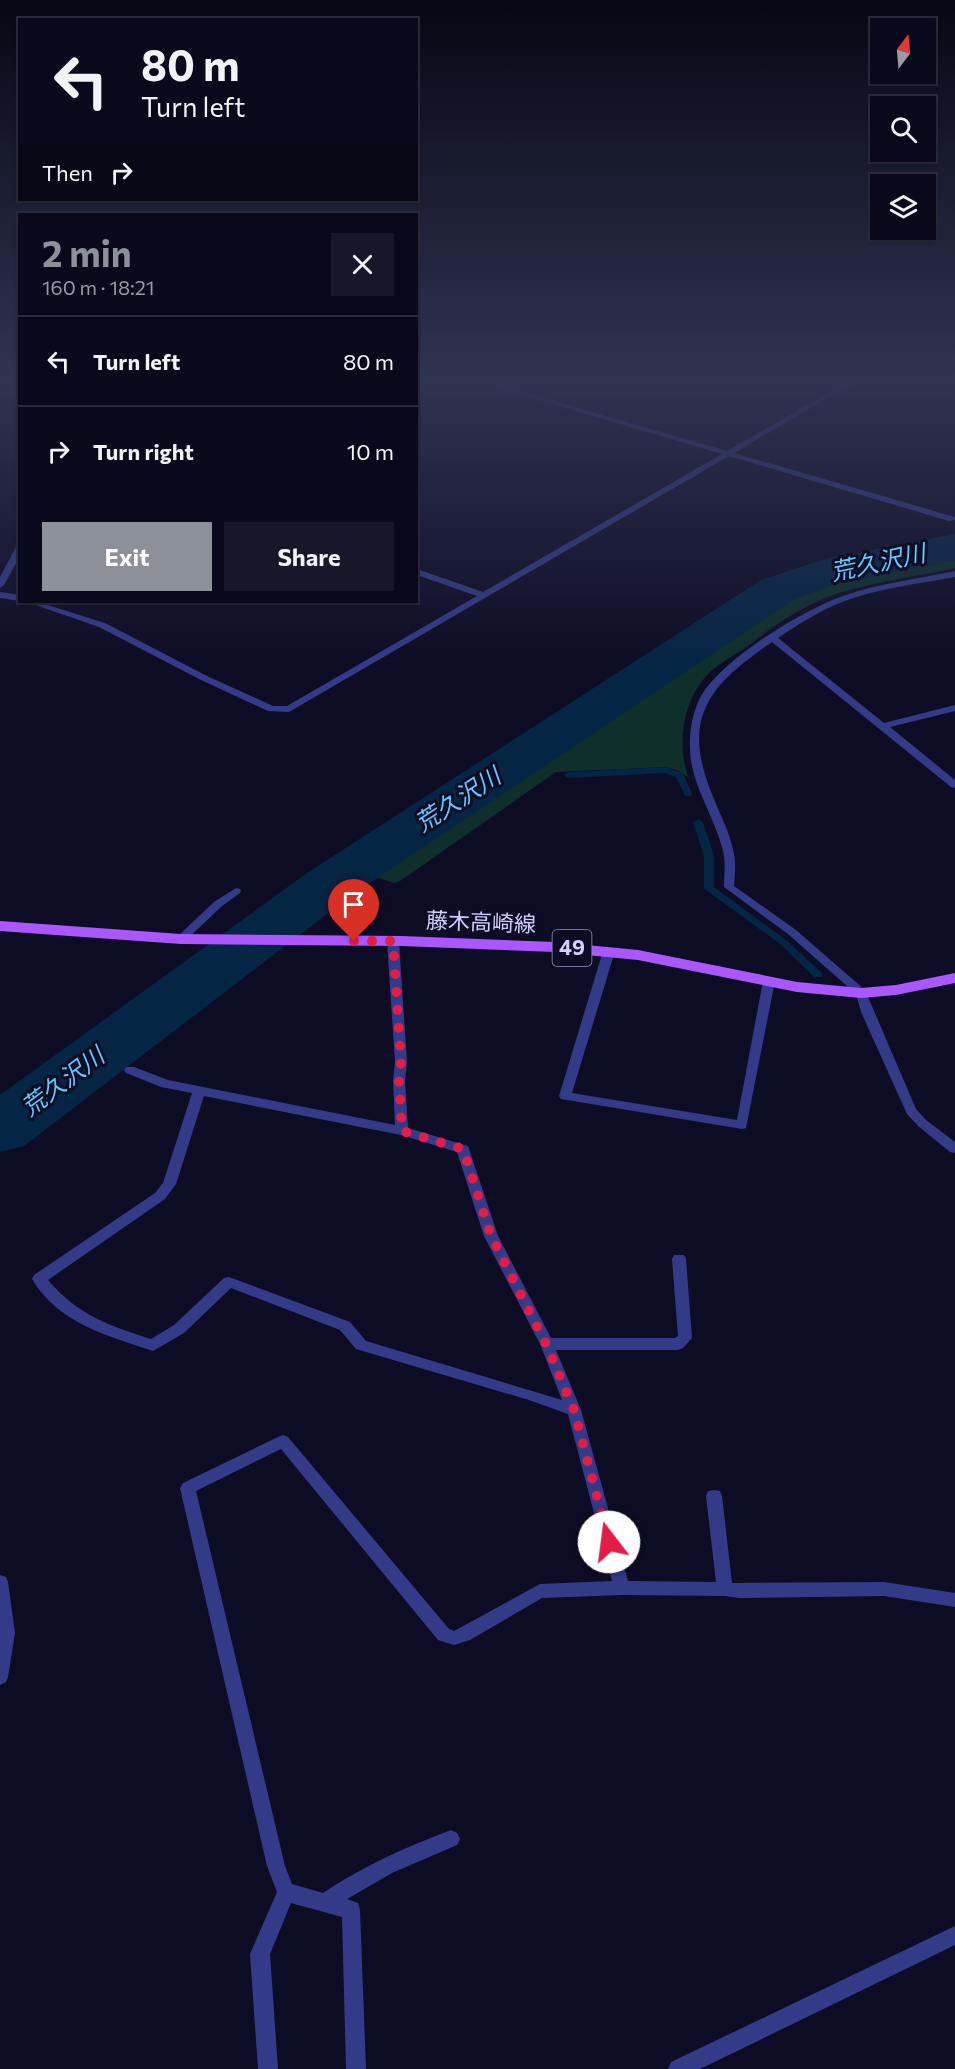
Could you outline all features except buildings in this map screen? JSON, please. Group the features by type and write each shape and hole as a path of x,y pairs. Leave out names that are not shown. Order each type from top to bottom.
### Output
{"main road":[{"name":"藤木高崎線","path":"0,926 181,939 393,941 609,951 673,960 769,981 861,993 885,991 955,978"}],"street":[{"path":"34,603 97,623 204,678 280,711 289,709 695,474"},
{"path":"795,474 952,519"},
{"path":"0,585 18,551"},
{"path":"418,572 485,596"},
{"path":"955,574 845,598 821,608 772,638 724,671 701,708 695,735 698,766 712,812 728,851 729,886 792,932 861,993 872,1024 911,1111 922,1124 955,1149"},
{"path":"0,595 18,598"},
{"path":"772,638 786,646 955,785"},
{"path":"882,726 955,708"},
{"path":"181,939 218,904 236,891"},
{"path":"393,941 401,1062 399,1081 402,1131"},
{"path":"609,951 565,1096 742,1125 769,981"},
{"path":"130,1070 165,1084 402,1131 463,1149 491,1236 546,1344 574,1410 622,1588"},
{"path":"199,1091 169,1184 160,1196 39,1279 58,1302 119,1335 153,1345 179,1329 229,1281 345,1326 361,1345 574,1410"},
{"path":"546,1344 678,1344 685,1338 686,1330 681,1299 679,1259"},
{"path":"268,2069 260,1954 286,1892 276,1866 188,1488 283,1441 444,1635 454,1638 464,1635 540,1591 622,1588 724,1589 739,1592 884,1589 955,1600"},
{"path":"714,1496 724,1589"},
{"path":"0,1582 7,1633 0,1677"},
{"path":"325,1903 356,1880 451,1839"},
{"path":"286,1892 351,1910 356,2069"},
{"path":"678,2069 955,1935"}],"green space":[{"path":"955,560 955,568 861,587 820,600 780,623 707,675 692,698 684,724 683,751 688,777 677,770 666,767 556,772 400,881 394,883 376,877 353,893 348,891 735,631 800,592 839,581"}],"waterway":[{"name":"荒久沢川","path":"0,1129 328,885 777,590 825,573 955,547"},
{"path":"568,775 666,770 680,775 688,794"},
{"path":"698,822 709,856 709,888 783,942 818,975"}],"route":[{"path":"354,941 393,941 401,1062 399,1081 402,1131 463,1149 491,1236 546,1344 574,1410 609,1542"}]}
